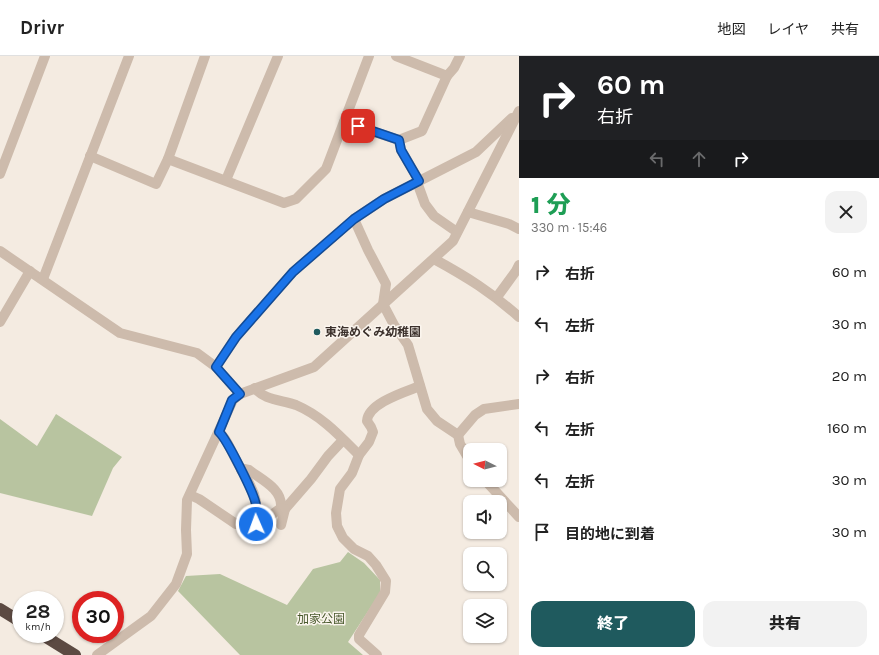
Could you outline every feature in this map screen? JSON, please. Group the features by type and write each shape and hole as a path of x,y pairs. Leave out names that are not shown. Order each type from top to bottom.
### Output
{"highway":[{"path":"0,609 12,616"},
{"path":"56,643 75,655"}],"street":[{"path":"0,174 45,56"},
{"path":"43,279 128,56"},
{"path":"90,156 156,184 168,159 205,56"},
{"path":"226,180 278,56"},
{"path":"168,159 284,202 296,199 326,169 369,56"},
{"path":"396,56 447,76"},
{"path":"344,122 399,140 422,131 447,76 454,68 460,56"},
{"path":"216,367 236,337 293,272 354,219 384,199 476,152 519,112"},
{"path":"97,655 151,616 176,584 187,554 187,500 219,432 232,400 240,394 314,367 453,241 519,112"},
{"path":"399,140 401,150 418,182 425,204 434,216 458,232"},
{"path":"468,212 509,224 519,230"},
{"path":"354,219 386,284 383,304 394,325 408,345 427,409 437,421 458,435 463,449"},
{"path":"0,251 120,333 197,353 216,367 240,394"},
{"path":"434,258 470,278 497,297 519,317"},
{"path":"497,297 519,265"},
{"path":"0,322 30,271"},
{"path":"377,655 359,639 359,635 385,592 386,581 376,565 368,556 354,549 343,538 336,526 336,513 340,489 352,473 359,455 369,442 373,432 367,421 368,414 371,410 385,401 420,386"},
{"path":"255,388 259,394 296,405 323,420 359,455"},
{"path":"458,435 475,415 484,409 519,404"},
{"path":"190,494 236,524 243,525 249,522 255,513 257,508 252,490 219,432"},
{"path":"249,522 251,524 263,521 283,509 311,480 328,456 343,440"},
{"path":"241,470 244,468 248,470 275,490 280,496 283,509 281,525"},
{"path":"491,487 519,517"}],"green space":[{"path":"56,414 122,457 113,468 92,516 0,493 0,419 37,446"},
{"name":"加家公園","path":"348,552 364,563 380,580 380,593 348,642 363,655 240,655 178,591 186,576 220,574 287,605 313,569 340,562"}],"place":[{"name":"東海めぐみ幼稚園","path":"317,332"}],"route":[{"path":"256,524 251,524 249,522 257,508 252,490 225,439 219,432 232,400 240,394 216,367 236,337 293,272 354,219 384,199 419,181 401,150 399,140 358,126"}]}
